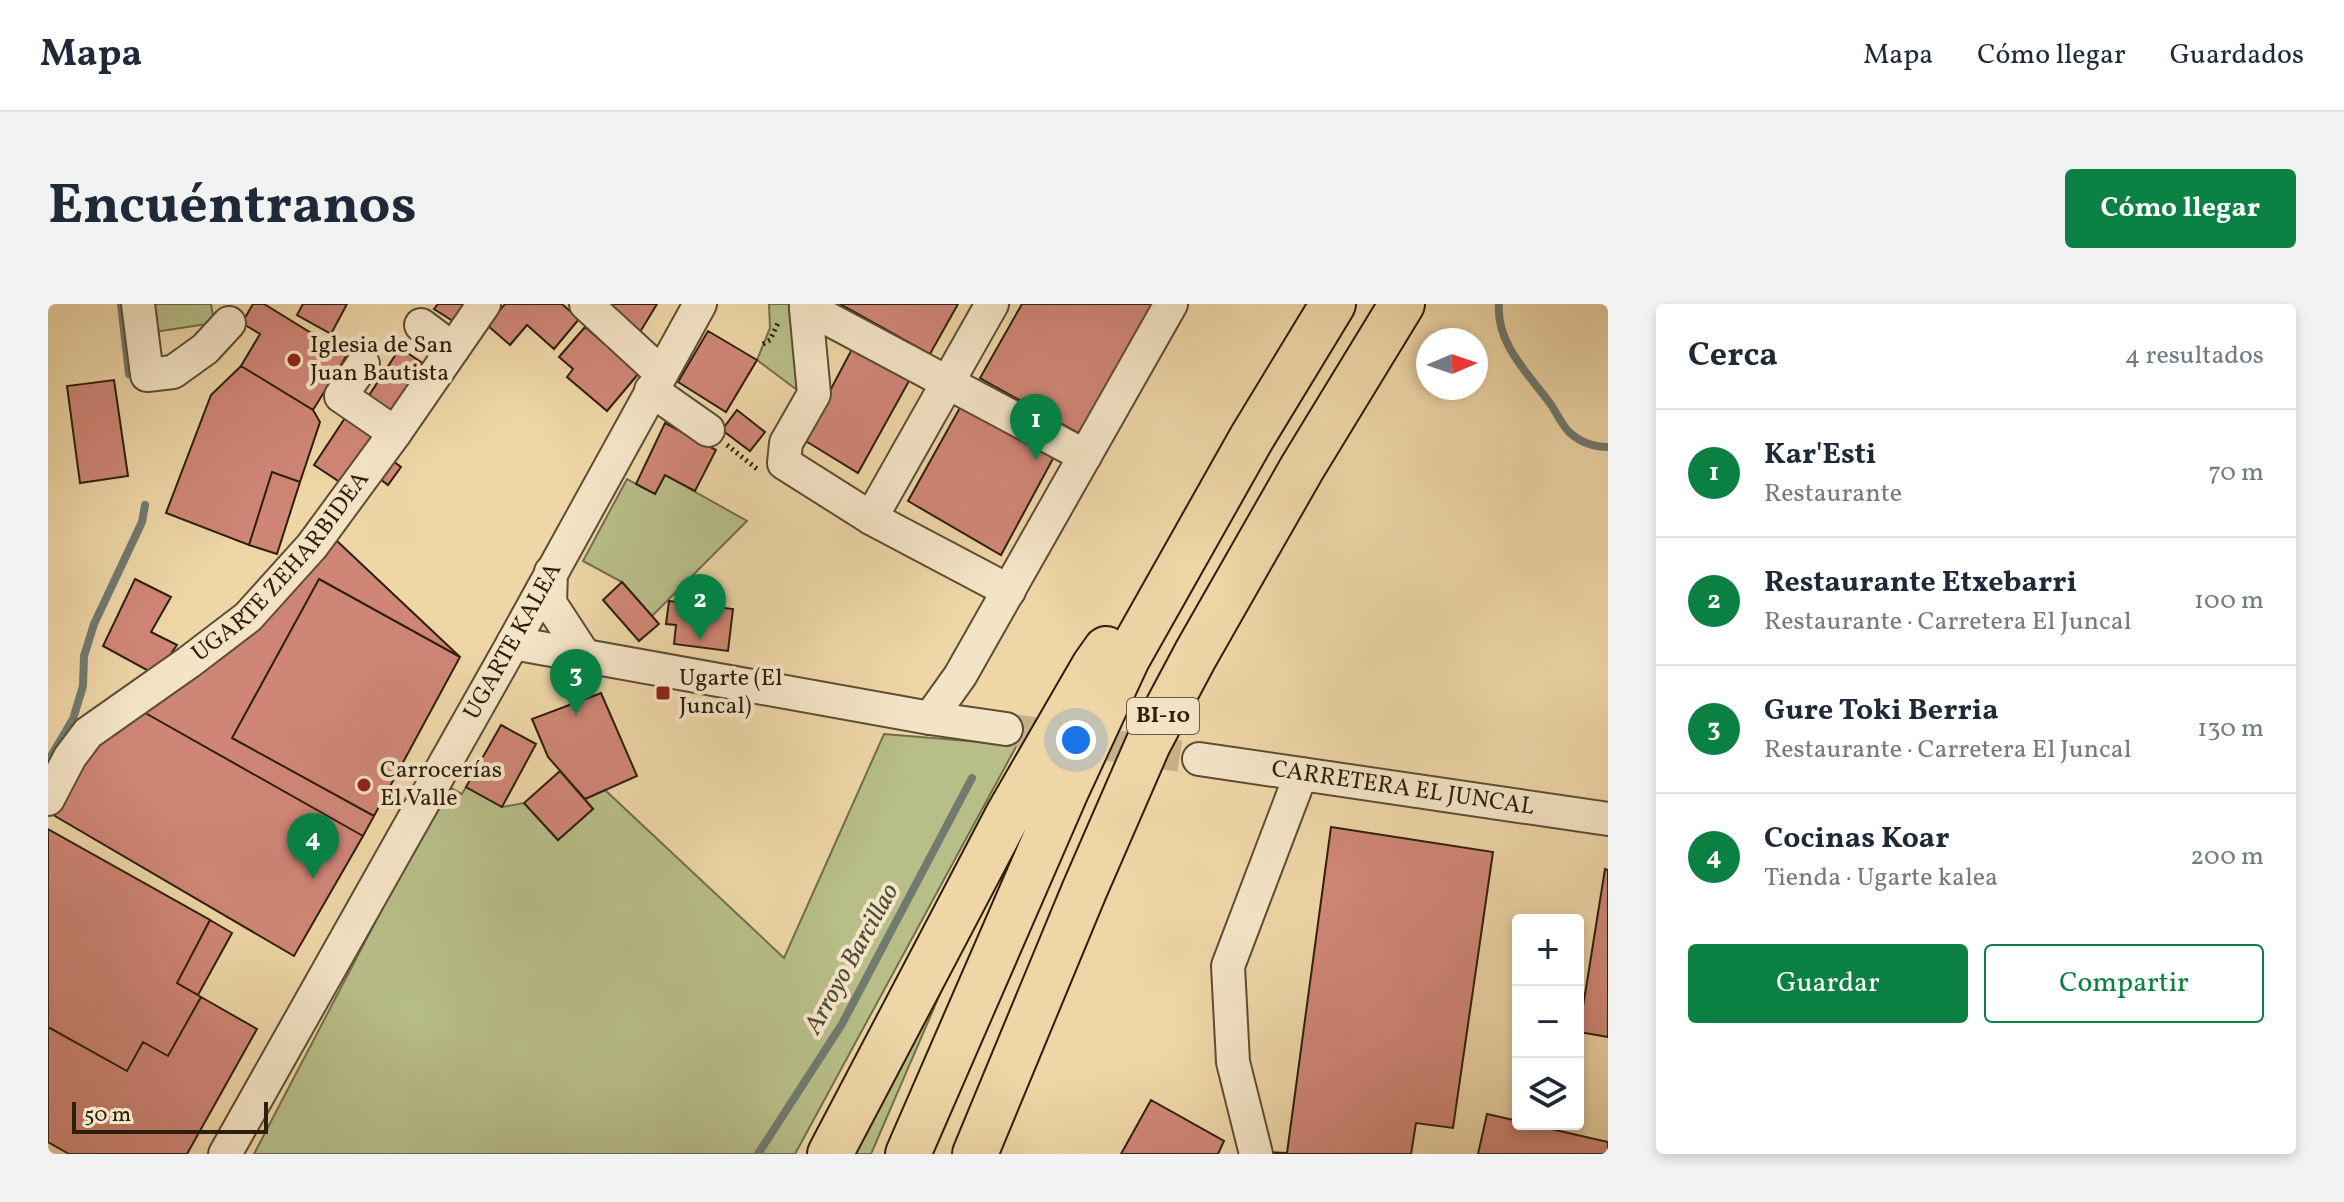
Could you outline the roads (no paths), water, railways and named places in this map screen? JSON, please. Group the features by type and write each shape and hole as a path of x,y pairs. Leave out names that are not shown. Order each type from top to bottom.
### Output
{"highway":[{"name":"BI-10","path":"908,1154 1054,817 1121,672 1229,478 1333,304"},
{"name":"BI-10","path":"975,1154 1148,744 1302,468 1402,304"},
{"path":"830,1154 1009,813 1094,666 1229,478"}],"street":[{"path":"138,304 147,375 173,372 205,349 229,323"},
{"name":"UGARTE ZEHARBIDEA","path":"49,799 70,757 88,733 248,617 312,546 484,304"},
{"path":"586,304 656,381 708,430"},
{"name":"UGARTE KALEA","path":"225,1154 700,304"},
{"path":"871,518 992,304"},
{"path":"930,718 960,676 1171,304"},
{"path":"807,306 1085,456"},
{"path":"807,306 814,394 786,443 784,463 871,518 1009,591"},
{"path":"421,325 453,349"},
{"path":"363,364 341,396 395,433"},
{"path":"551,572 550,603 584,655"},
{"path":"513,643 1006,729"},
{"name":"CARRETERA EL JUNCAL","path":"1199,759 1608,819"},
{"path":"1256,1154 1233,1062 1228,966 1301,774"}],"waterway":[{"path":"121,304 129,374"},
{"path":"1499,304 1503,333 1509,346 1564,426 1582,441 1608,447"},
{"path":"48,761 73,719 83,686 84,656 94,624 142,522 145,505"},
{"name":"Arroyo Barcillao","path":"758,1154 842,1024 972,778"}],"tunnel":[{"path":"1006,729 1199,759"}],"place":[{"name":"Iglesia de San Juan Bautista","path":"294,360"},
{"name":"Kar'Esti","path":"1036,460"},
{"name":"Restaurante Etxebarri","path":"700,640"},
{"name":"Ugarte (El Juncal)","path":"663,693"},
{"name":"Gure Toki Berria","path":"576,715"},
{"name":"Carrocerías El Valle","path":"364,785"},
{"name":"Cocinas Koar","path":"313,879"}]}
